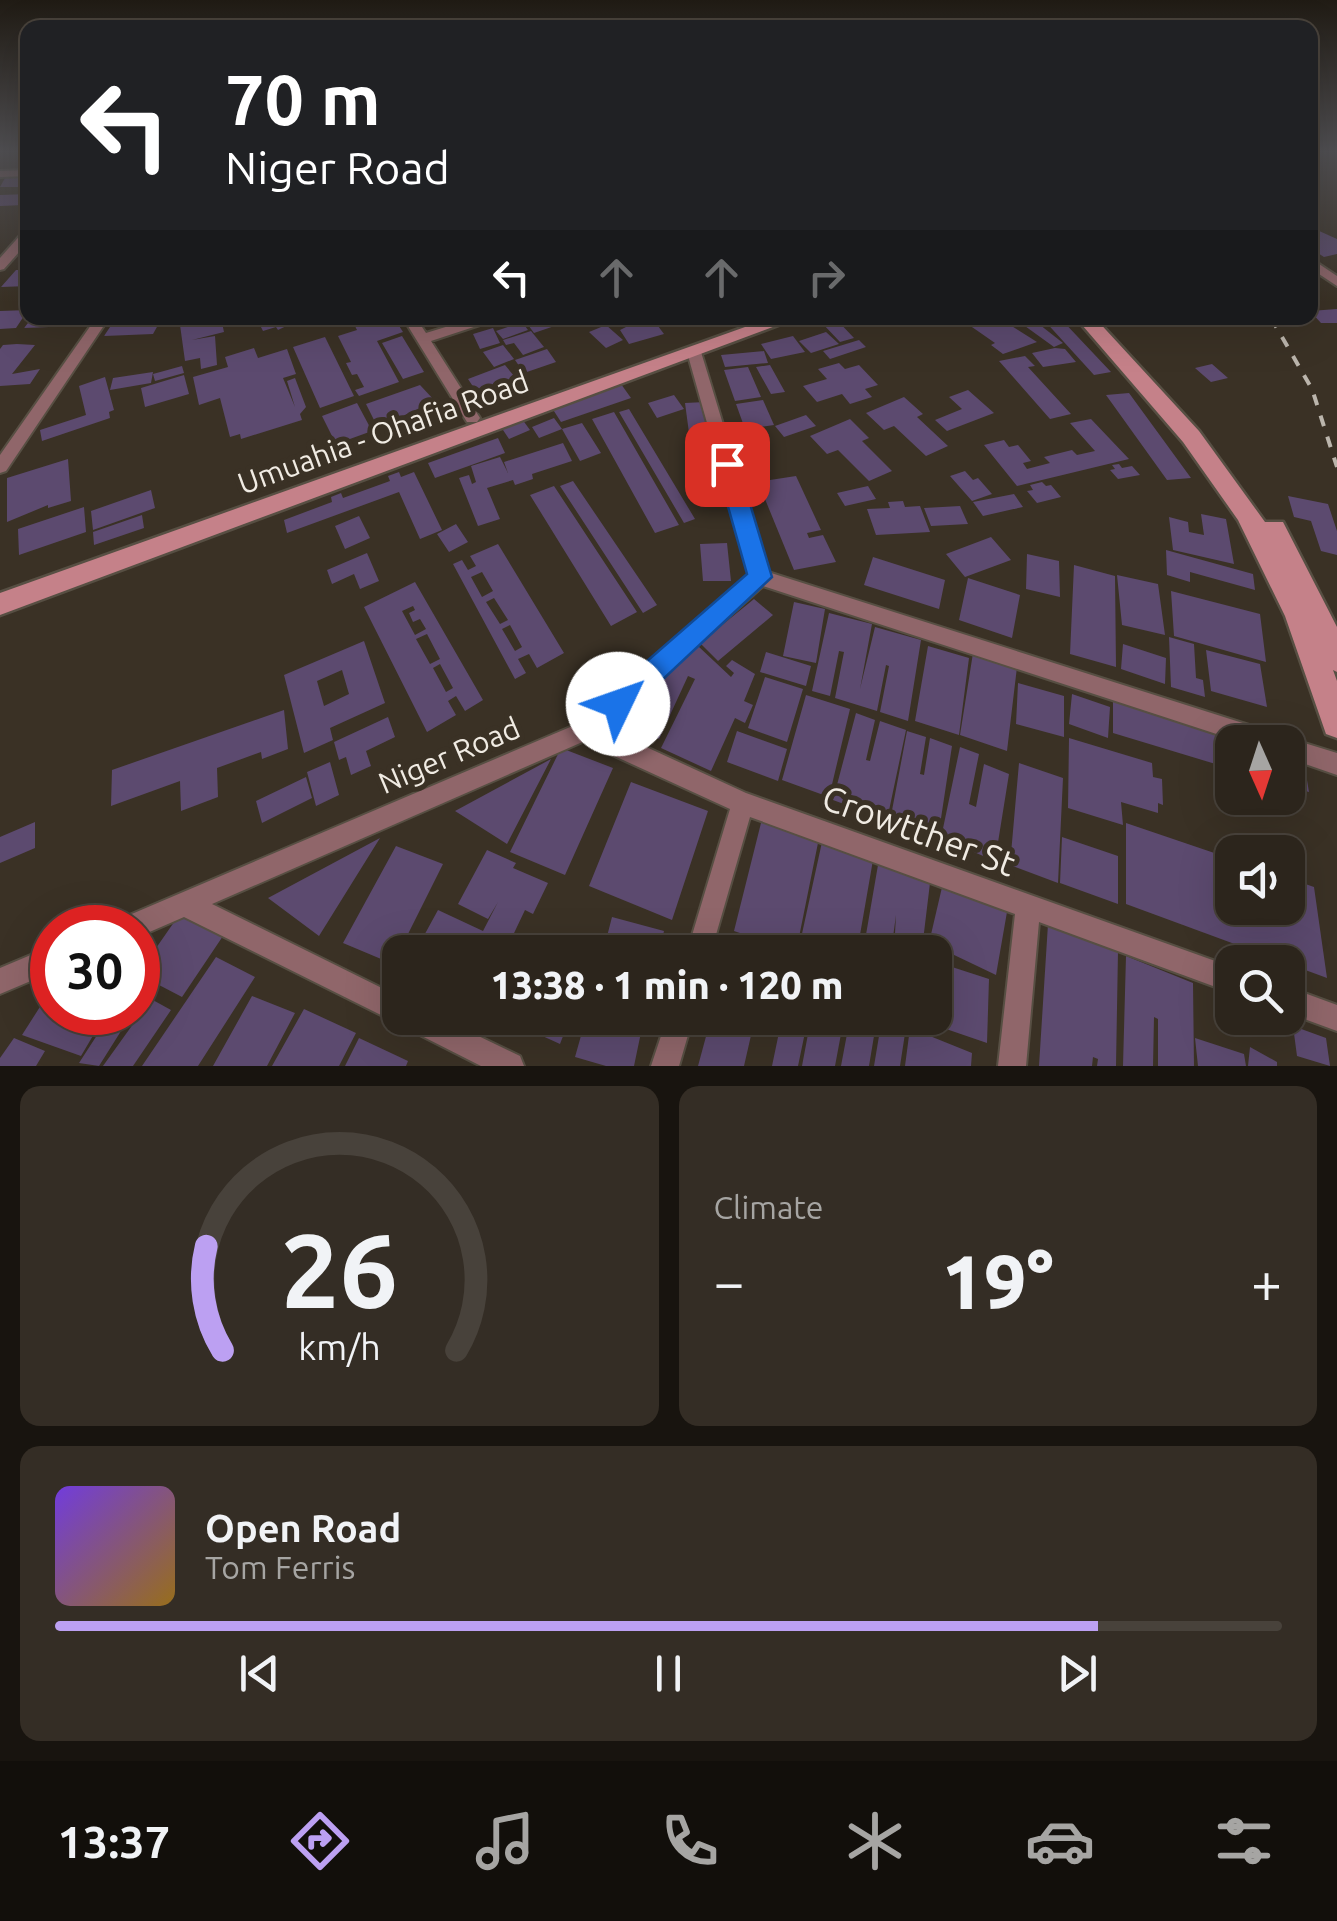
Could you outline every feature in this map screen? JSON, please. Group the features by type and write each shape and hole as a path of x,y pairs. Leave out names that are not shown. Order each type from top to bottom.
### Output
{"main road":[{"name":"Umuahia - Ohafia Road","path":"0,587 735,325"},
{"name":"Umuahia - Ohafia Road","path":"0,604 768,325"},
{"path":"1092,325 1138,374 1247,513 1286,589 1337,724"},
{"path":"1105,325 1161,385 1267,515 1309,593 1337,659"}],"street":[{"path":"0,266 20,243"},
{"path":"0,467 97,325"},
{"path":"414,325 472,418"},
{"path":"422,339 465,325"},
{"path":"694,352 760,577 1218,725"},
{"name":"Niger Road","path":"160,915 589,729 760,577"},
{"name":"Crowtther St","path":"589,729 604,740 743,803 1215,974"},
{"path":"1305,754 1337,764"},
{"path":"704,935 743,803"},
{"path":"186,904 382,1002"},
{"path":"1012,1066 1028,906"},
{"path":"0,980 30,968"},
{"path":"1305,1006 1337,1018"},
{"path":"447,1035 510,1066"},
{"path":"665,1066 675,1035"}],"building":[{"path":"0,202 20,202 20,205 0,206"},
{"path":"1318,230 1337,239 1337,254 1324,257 1318,253"},
{"path":"16,270 20,270 20,286 1,287"},
{"path":"1337,309 1337,323 1321,323 1318,310"},
{"path":"20,310 16,328 0,329 0,311"},
{"path":"26,325 74,325 73,326 24,328"},
{"path":"111,325 158,325 153,334 104,336"},
{"path":"180,325 222,325 224,332 192,340 215,336 217,365 201,369 200,358 185,361"},
{"path":"260,325 288,325 278,330 276,327 263,331"},
{"path":"354,325 398,325 403,332 377,341 399,382 359,396 355,390 364,387 357,374 352,375 346,363 351,362 338,336 357,330"},
{"path":"513,325 524,325 528,330 503,339 496,331"},
{"path":"528,325 557,325 534,333"},
{"path":"606,325 623,340 606,348 589,332"},
{"path":"630,325 657,325 664,334 629,344 620,330"},
{"path":"824,325 842,325 854,338 840,342"},
{"path":"969,325 1010,325 1037,342 1003,354 991,345 995,343"},
{"path":"1024,325 1040,325 1063,343 1054,347"},
{"path":"1048,325 1067,325 1111,372 1094,375"},
{"path":"493,328 500,343 480,349 473,334"},
{"path":"531,331 544,347 523,355 514,343 506,345 503,340"},
{"path":"826,332 839,344 811,353 799,341"},
{"path":"402,336 424,372 403,379 382,343"},
{"path":"793,336 805,352 771,359 761,344"},
{"path":"325,337 354,396 320,408 293,347"},
{"path":"859,340 866,347 830,359 823,351"},
{"path":"17,344 35,345 12,374 40,369 30,384 0,386 0,349"},
{"path":"503,345 514,359 494,367 483,352"},
{"path":"254,348 258,358 287,349 296,374 283,378 295,407 287,381 295,378 306,407 300,414 302,420 241,439 240,434 230,437 220,398 199,405 193,377 228,367 225,357"},
{"path":"547,349 556,362 524,373 515,360"},
{"path":"1065,349 1076,362 1043,367 1032,353"},
{"path":"764,351 768,363 725,367 721,355"},
{"path":"1025,356 1035,366 1028,367 1071,414 1050,419 999,361"},
{"path":"839,363 845,369 859,365 878,385 865,389 872,397 850,404 842,394 817,402 803,386 827,379 818,369"},
{"path":"1212,364 1228,378 1211,382 1195,368"},
{"path":"505,365 519,382 480,397 468,379"},
{"path":"770,365 785,392 771,394 756,367"},
{"path":"182,366 184,373 155,381 153,374"},
{"path":"748,367 761,397 735,401 724,370"},
{"path":"153,372 151,383 110,390 113,378"},
{"path":"184,375 189,394 145,407 141,388"},
{"path":"105,377 114,410 109,412 110,418 42,441 40,430 86,415 79,386"},
{"path":"621,384 631,398 561,422 552,408"},
{"path":"420,385 435,401 394,420 392,416 375,422 366,404"},
{"path":"968,390 994,413 947,431 935,420 962,409 949,397"},
{"path":"1129,393 1191,478 1167,480 1106,395"},
{"path":"674,395 684,409 657,418 648,403"},
{"path":"904,397 923,414 917,417 948,446 926,456 894,426 884,430 866,413"},
{"path":"763,400 774,425 745,429 736,404"},
{"path":"705,402 717,477 695,478 685,403"},
{"path":"357,403 372,431 336,444 322,416"},
{"path":"629,409 695,519 684,523 619,412"},
{"path":"614,412 679,525 655,533 592,419"},
{"path":"806,415 816,426 784,437 775,426"},
{"path":"554,418 562,429 539,438 532,427"},
{"path":"522,419 530,430 509,439 501,427"},
{"path":"850,419 869,438 862,441 892,471 869,481 838,450 827,454 810,436"},
{"path":"1091,419 1129,459 1017,486 984,445 1004,440 1009,447 1018,445 1031,461 1023,463 1027,469 1050,463 1044,457 1072,450 1077,455 1095,451 1070,423"},
{"path":"582,423 601,453 580,461 562,429"},
{"path":"498,438 505,453 435,478 428,463"},
{"path":"563,443 572,461 532,474 533,479 515,485 513,480 487,488 500,519 478,526 459,478 469,475 472,484 476,482 471,466 500,457 508,473 504,462"},
{"path":"68,459 71,501 48,505 7,522 7,478"},
{"path":"1112,465 1122,468 1132,466 1140,475 1118,479 1110,470 1115,469"},
{"path":"965,471 973,480 978,478 992,494 972,501 950,476"},
{"path":"399,472 401,477 414,472 442,530 420,539 399,492 287,533 284,520 332,502 331,497 341,493 343,498 390,481 388,476"},
{"path":"796,476 821,530 807,533 809,538 823,535 836,562 794,570 758,482"},
{"path":"573,481 657,605 643,613 560,486"},
{"path":"1030,485 1051,485 1061,497 1037,503 1027,491 1033,490"},
{"path":"554,486 637,612 611,626 530,495"},
{"path":"868,486 876,499 845,506 837,493"},
{"path":"151,490 155,508 93,530 91,511"},
{"path":"1014,494 1023,507 983,516 973,502"},
{"path":"1288,496 1328,504 1337,531 1337,555 1321,551 1311,521 1294,517"},
{"path":"903,501 905,507 920,506 930,532 876,535 867,509 890,508 888,502"},
{"path":"960,506 968,524 931,526 924,508"},
{"path":"84,507 86,532 19,555 18,529"},
{"path":"1201,514 1226,519 1234,564 1173,550 1169,517 1188,522 1189,532 1204,535"},
{"path":"142,515 144,528 94,545 93,532"},
{"path":"359,516 370,538 345,549 335,526"},
{"path":"456,524 468,542 449,552 437,534"},
{"path":"991,537 1011,560 965,577 946,554"},
{"path":"727,543 731,581 703,581 700,544"},
{"path":"498,544 564,653 537,668 529,654 518,659 526,673 515,679 453,564 462,560 468,570 476,566 470,556","holes":["482,572 493,591 482,597 471,577","494,598 508,620 500,624 486,602","510,625 522,647 515,651 502,629"]},
{"path":"1166,550 1253,574 1255,590 1190,572 1190,582 1167,575"},
{"path":"367,553 379,581 360,589 354,574 332,584 327,570"},
{"path":"1027,554 1059,561 1060,597 1026,589"},
{"path":"873,557 945,580 939,609 864,585"},
{"path":"1074,565 1115,576 1116,667 1070,654"},
{"path":"1117,575 1158,584 1165,635 1122,625"},
{"path":"968,578 1020,595 1012,638 959,620"},
{"path":"415,582 483,700 465,711 456,696 448,701 456,715 427,732 364,607","holes":["413,606 415,610 409,613 413,622 420,619 426,629 415,635 402,611","427,634 440,659 430,664 416,639","440,664 453,688 446,692 433,668"]},
{"path":"1171,591 1260,614 1266,662 1174,636"},
{"path":"754,599 773,615 718,661 700,643"},
{"path":"794,602 825,609 816,663 783,656"},
{"path":"829,613 872,624 860,689 875,627 921,640 908,721 880,712 889,666 886,665 877,711 835,698 844,652 839,651 830,696 812,691"},
{"path":"1169,637 1194,644 1196,678 1203,680 1205,697 1171,687"},
{"path":"364,641 385,703 330,728 333,740 304,753 284,675","holes":["342,670 349,694 324,706 317,681"]},
{"path":"1123,644 1166,658 1165,684 1121,669"},
{"path":"698,646 731,677 734,673 726,666 732,660 755,674 744,701 753,705 745,723 735,718 711,771 661,748 695,679 688,676 659,739 618,719"},
{"path":"928,646 969,658 959,735 915,721"},
{"path":"1206,650 1260,664 1267,707 1211,691"},
{"path":"766,652 811,666 806,686 760,672"},
{"path":"973,653 1017,667 1007,751 960,735"},
{"path":"765,677 803,689 787,742 748,728"},
{"path":"1018,683 1064,696 1064,737 1016,724"},
{"path":"1072,694 1110,707 1108,738 1069,724"},
{"path":"806,695 850,709 829,797 782,780"},
{"path":"1113,700 1215,730 1215,764 1113,733"},
{"path":"284,710 288,749 262,759 261,752 217,768 218,797 181,811 180,781 111,806 112,770"},
{"path":"856,713 875,720 866,760 870,761 880,721 906,730 887,820 833,800"},
{"path":"388,717 395,737 366,751 371,766 351,775 346,757 339,760 334,742"},
{"path":"737,731 787,749 778,781 727,762"},
{"path":"907,731 926,737 920,774 924,775 930,738 952,746 938,838 890,821"},
{"path":"1069,738 1152,763 1153,777 1162,779 1163,805 1158,803 1158,813 1121,802 1123,825 1068,808"},
{"path":"960,747 979,754 969,804 976,807 984,764 1009,774 995,861 941,838"},
{"path":"561,748 613,768 565,875 510,852"},
{"path":"551,759 507,844 455,811"},
{"path":"330,762 339,795 316,806 307,772"},
{"path":"1019,763 1063,778 1058,883 1010,865"},
{"path":"306,777 312,798 262,823 256,801"},
{"path":"631,782 708,811 672,920 589,886"},
{"path":"762,819 819,838 799,935 746,935 734,931"},
{"path":"35,822 35,848 0,863 0,837"},
{"path":"1126,823 1215,853 1215,925 1305,925 1305,884 1314,887 1327,978 1305,970 1305,945 1237,945 1126,904"},
{"path":"1062,837 1118,856 1118,904 1060,883"},
{"path":"380,838 319,936 268,898"},
{"path":"822,842 873,860 860,935 802,935"},
{"path":"396,846 443,864 408,935 382,935 382,959 343,943"},
{"path":"487,850 516,863 513,868 548,883 533,914 525,910 513,935 424,935 438,910 483,931 498,902 488,919 458,904"},
{"path":"878,865 930,883 924,935 895,935 896,915 893,935 866,935"},
{"path":"943,883 1007,912 996,975 952,954 952,935 931,935"},
{"path":"179,915 223,936 182,997 160,986 160,942"},
{"path":"612,917 664,931 663,935 607,935"},
{"path":"1048,924 1118,951 1116,1066 1097,1066 1098,1059 1093,1057 1092,1066 1039,1066"},
{"path":"1126,956 1193,983 1194,1066 1158,1066 1158,1019 1154,1017 1153,1066 1123,1066"},
{"path":"216,957 255,977 198,1066 142,1066"},
{"path":"952,967 989,979 987,1043 952,1031"},
{"path":"252,996 295,1013 267,1066 213,1066"},
{"path":"160,1004 171,1010 160,1026"},
{"path":"304,1009 356,1033 339,1066 272,1066"},
{"path":"30,1022 30,1035 93,1035 81,1056 22,1035"},
{"path":"1305,1030 1326,1038 1330,1066 1297,1056 1294,1035 1305,1035"},
{"path":"97,1035 119,1035 99,1066 79,1063"},
{"path":"125,1035 154,1035 133,1066 103,1066"},
{"path":"540,1035 563,1035 560,1044"},
{"path":"581,1035 640,1035 634,1066 606,1066 575,1057"},
{"path":"706,1035 751,1035 744,1066 698,1066"},
{"path":"778,1035 804,1035 798,1066 772,1066"},
{"path":"808,1035 841,1035 835,1066 802,1066"},
{"path":"847,1035 874,1035 869,1066 841,1066"},
{"path":"879,1035 905,1035 900,1066 874,1066"},
{"path":"909,1035 927,1035 972,1053 971,1066 905,1066"},
{"path":"14,1038 45,1051 36,1066 0,1066 0,1058"},
{"path":"359,1038 408,1061 406,1066 345,1066"},
{"path":"1195,1038 1244,1054 1246,1066 1198,1066"},
{"path":"1250,1047 1277,1062 1277,1066 1248,1066"}],"railway":[{"path":"1275,325 1312,389 1337,467"}],"route":[{"path":"618,704 760,577 727,464"}]}
